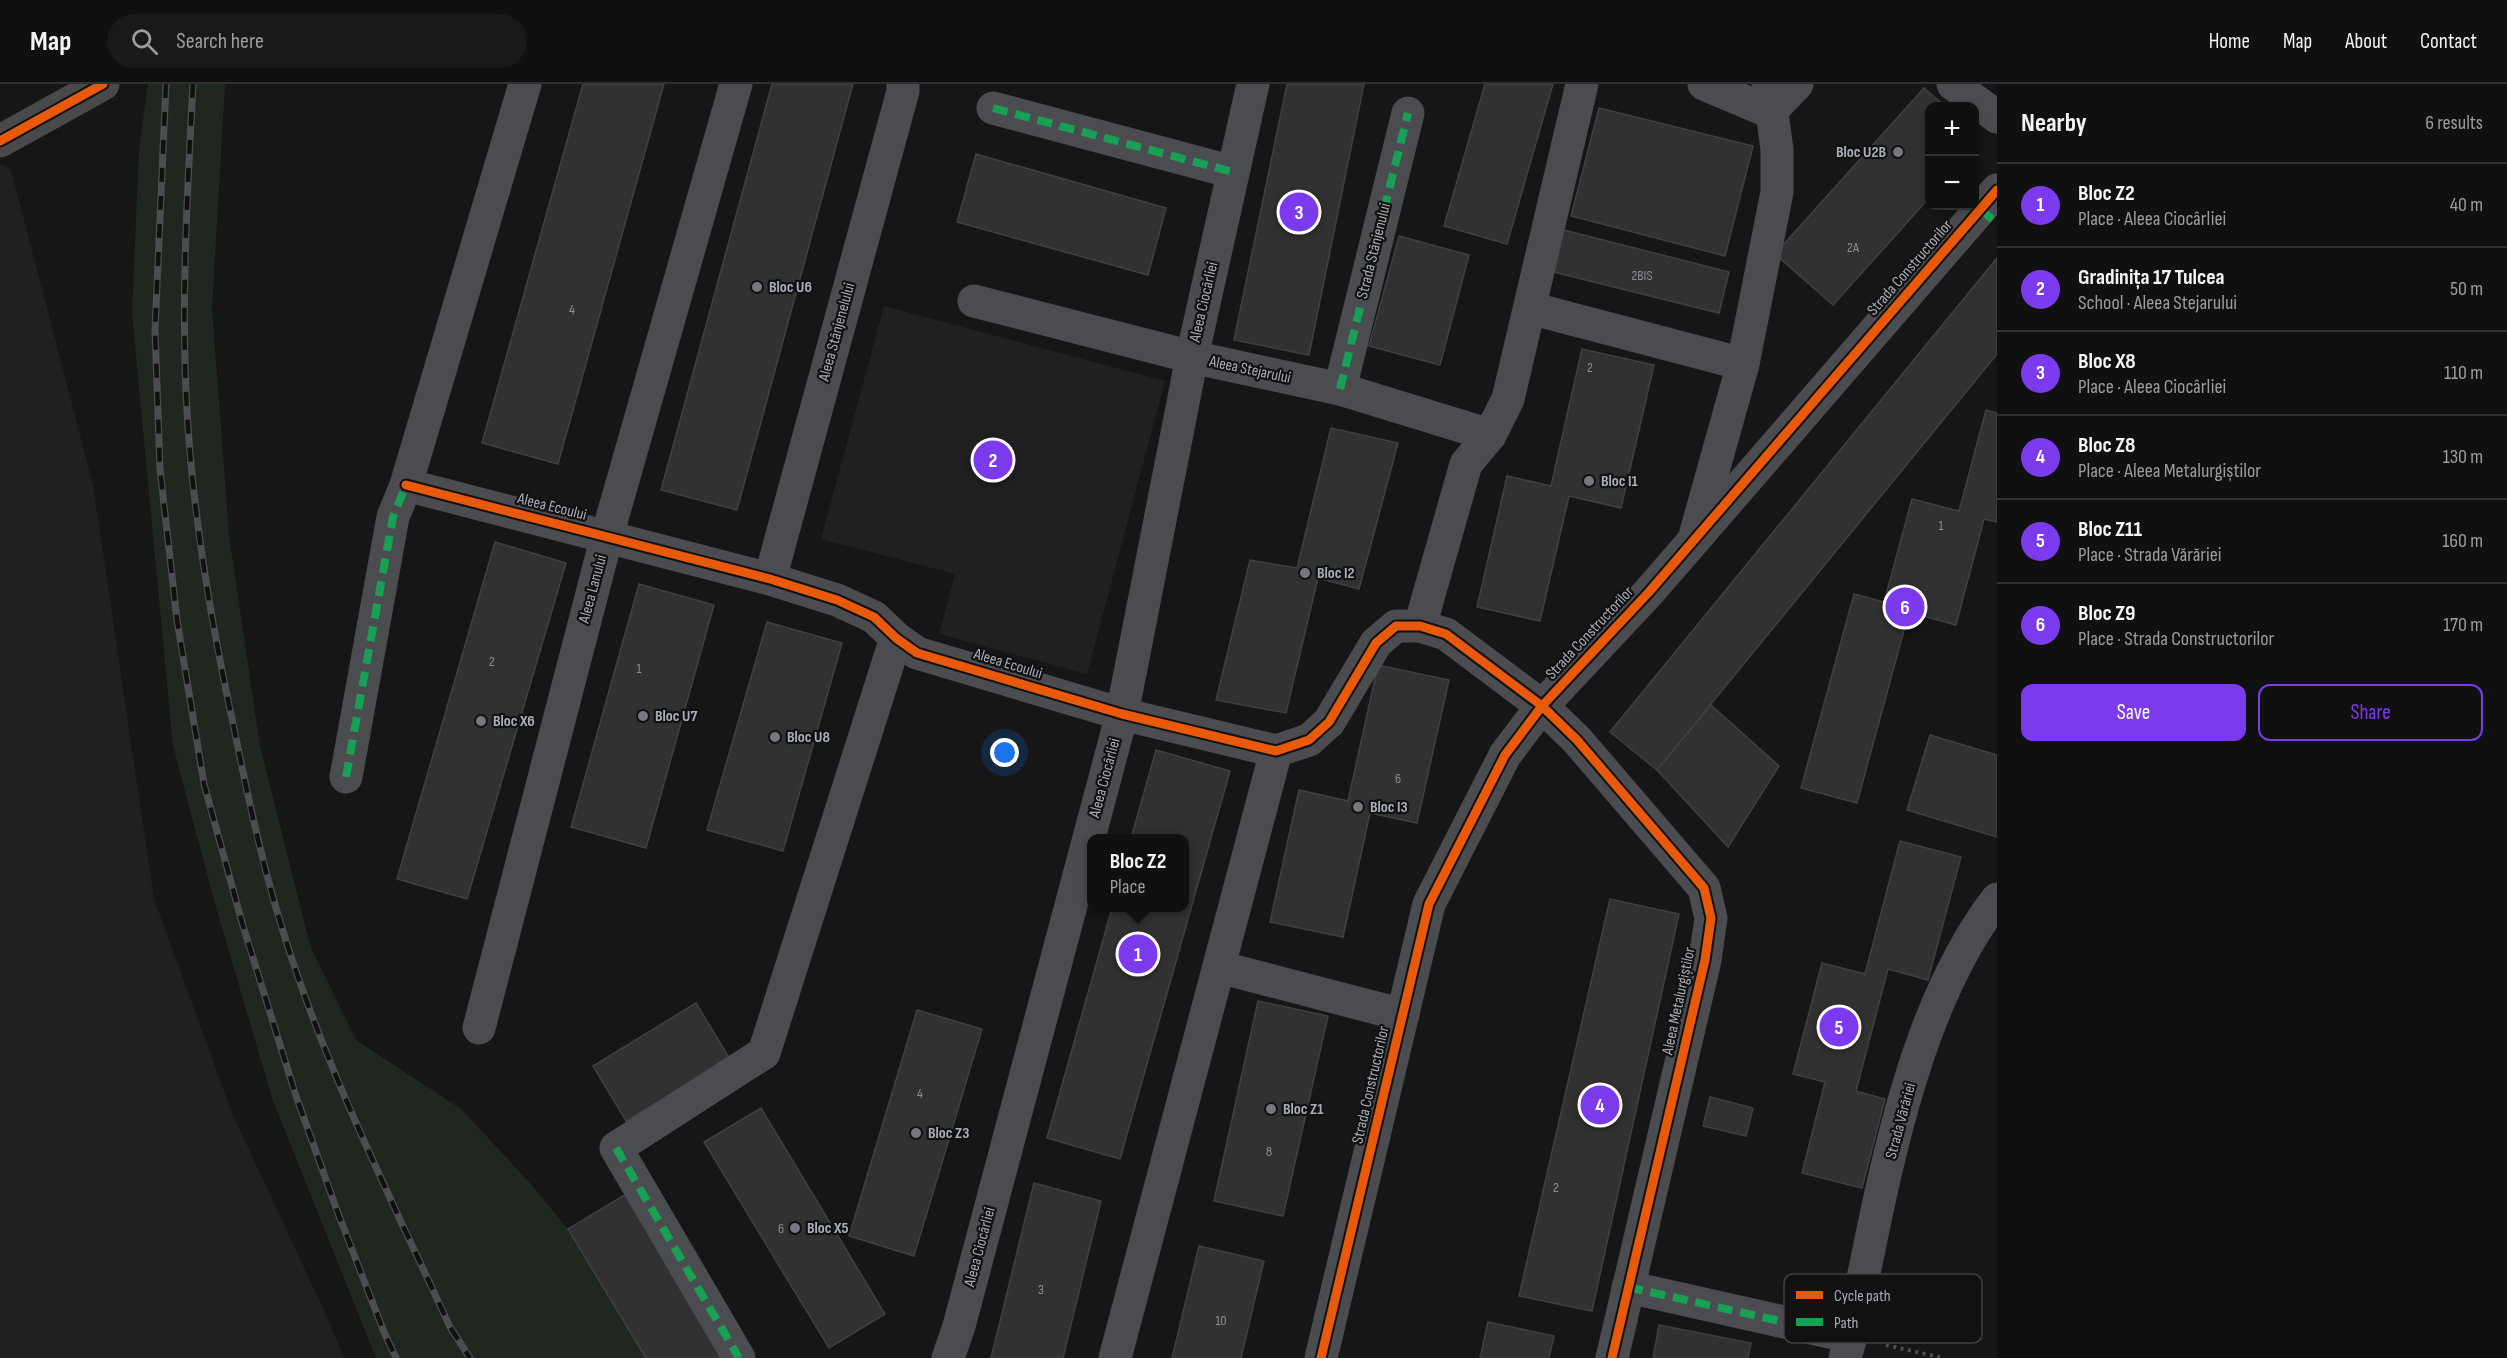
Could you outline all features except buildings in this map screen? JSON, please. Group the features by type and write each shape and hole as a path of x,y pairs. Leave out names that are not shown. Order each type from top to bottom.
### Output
{"main road":[{"path":"0,141 103,84"}],"street":[{"path":"346,777 393,517 406,485 525,84"},
{"name":"Aleea Lanului","path":"479,1028 607,536 736,84"},
{"name":"Aleea Stânjenelului","path":"770,579 903,91 903,84"},
{"name":"Aleea Ciocârliei","path":"1091,834 1122,714 1192,357 1253,84"},
{"path":"1420,626 1466,464 1490,435 1508,399 1582,84"},
{"path":"1704,84 1769,98 1797,84"},
{"path":"1953,84 1997,117"},
{"path":"1694,540 1743,364 1777,192 1777,149 1769,98"},
{"path":"993,108 1233,172"},
{"name":"Strada Stânjenului","path":"1340,389 1408,113"},
{"name":"Strada Constructorilor","path":"1322,1358 1429,904 1505,755 1542,706 1649,592 1992,208"},
{"name":"Aleea Stejarului","path":"974,301 1192,357 1340,389 1490,435"},
{"path":"1530,308 1743,364"},
{"name":"Aleea Ecoului","path":"406,485 770,579 837,600 874,617 896,638 917,653 1122,714 1276,751"},
{"path":"1115,1358 1276,751 1309,740 1329,722 1376,643 1396,626 1420,626 1446,634 1542,706"},
{"path":"739,1358 616,1148 764,1053 896,638"},
{"name":"Aleea Metalurgiștilor","path":"1542,706 1577,740 1704,888 1711,918 1705,960 1612,1358"},
{"name":"Aleea Ciocârliei","path":"948,1358 959,1326 1024,1088 1087,848"},
{"name":"Strada Vărăriei","path":"1864,1274 1883,1186 1924,1036 1957,960 1997,899"},
{"path":"1219,967 1403,1015"},
{"path":"1628,1287 1784,1330"},
{"path":"1833,1343 1848,1347"}],"path":[{"path":"1848,1347 1943,1358"}],"shaded area":[{"path":"148,84 225,84 212,308 229,535 260,746 311,948 356,1040 461,1109 529,1182 568,1229 646,1358 376,1358 272,1098 214,900 173,746 132,314 139,149"},
{"path":"0,164 11,170 93,485 154,899 232,1113 344,1358 0,1358"},
{"path":"884,306 1165,381 1087,674 939,634 955,574 821,539"}],"railway":[{"path":"166,84 155,330 160,469 177,620 204,784 243,926 296,1096 339,1216 396,1358"},
{"path":"193,84 184,298 191,466 206,581 219,657 250,806 282,928 318,1030 359,1130 450,1327 470,1358"}],"marked path":[{"path":"993,108 1233,172"},
{"path":"1340,389 1408,113"},
{"path":"1981,210 1997,223"},
{"path":"346,777 393,517 406,485"},
{"path":"616,1148 739,1358"},
{"path":"1628,1287 1784,1322"}],"cycle path":[{"path":"0,141 103,84"},
{"path":"1321,1358 1429,904 1505,755 1542,706 1649,592 1997,190"},
{"path":"406,485 770,579 837,600 874,617 896,638 917,653 1122,714 1276,751 1309,740 1329,722 1376,643 1396,626 1420,626 1446,634 1542,706 1577,740 1704,888 1711,918 1705,960 1612,1358"}],"place":[{"name":"Bloc U2B","path":"1898,152"},
{"name":"Bloc X8","path":"1299,212"},
{"name":"Bloc U6","path":"757,287"},
{"name":"Gradinița 17 Tulcea","path":"993,460"},
{"name":"Bloc I1","path":"1589,481"},
{"name":"Bloc I2","path":"1305,573"},
{"name":"Bloc Z9","path":"1905,607"},
{"name":"Bloc U7","path":"643,716"},
{"name":"Bloc X6","path":"481,721"},
{"name":"Bloc U8","path":"775,737"},
{"name":"Bloc I3","path":"1358,807"},
{"name":"Bloc Z2","path":"1138,954"},
{"name":"Bloc Z11","path":"1839,1027"},
{"name":"Bloc Z8","path":"1600,1105"},
{"name":"Bloc Z1","path":"1271,1109"},
{"name":"Bloc Z3","path":"916,1133"},
{"name":"Bloc X5","path":"795,1228"}]}
